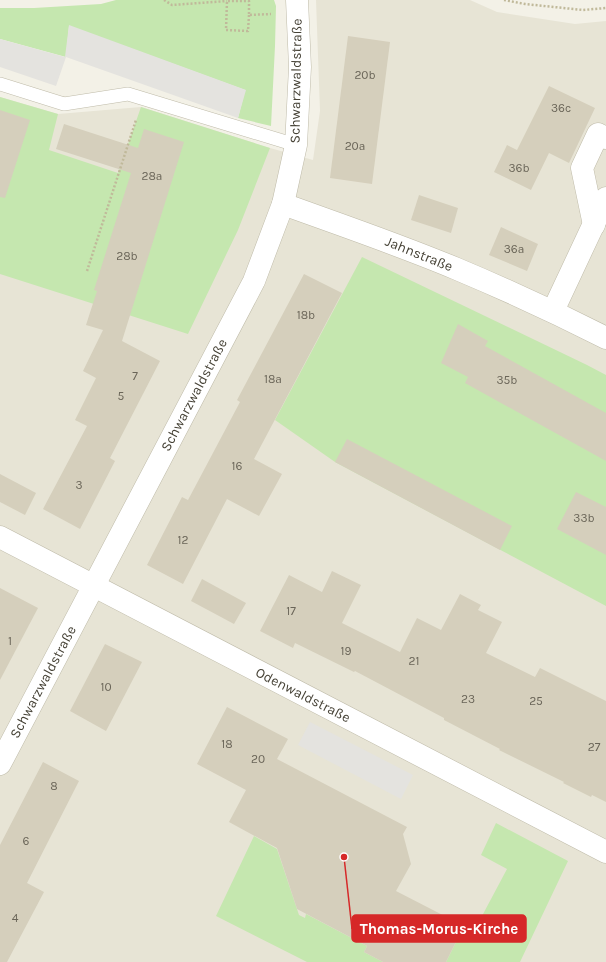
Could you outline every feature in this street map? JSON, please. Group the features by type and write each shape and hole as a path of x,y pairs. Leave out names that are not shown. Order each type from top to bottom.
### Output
{"street":[{"name":"Schwarzwaldstraße","path":"0,764 254,281 283,204 296,145 300,67 298,7"},
{"path":"594,225 582,168 598,134 606,138"},
{"path":"553,312 606,198"},
{"name":"Jahnstraße","path":"283,204 369,234 456,269 553,312 606,338"},
{"name":"Odenwaldstraße","path":"0,536 93,586 606,852"}],"lane":[{"path":"0,84 64,104 128,94 296,145"}],"path":[{"path":"164,0 172,5 227,1 249,1 248,31 226,30 227,1"},
{"path":"504,0 525,4 583,10 606,8"},
{"path":"249,15 298,7"},
{"path":"87,272 142,98"}],"shaded area":[{"path":"316,0 470,0 497,12 575,24 606,21 606,962 0,962 0,97 58,114 141,107 313,160 320,111"},
{"path":"69,25 246,90 238,118 66,57 56,86 0,67 0,39 65,57"},
{"path":"310,722 413,775 401,799 298,745"}],"green space":[{"path":"116,0 274,0 276,6 271,126 238,118 245,90 69,26 66,57 0,39 0,8 34,8 101,4"},
{"path":"0,97 58,114 49,150 118,173 141,107 270,148 238,230 188,334 0,274"},
{"path":"362,257 606,375 606,606 335,462 275,420"},
{"path":"496,823 568,861 520,962 446,962 464,926 474,931 507,869 481,855"},
{"path":"254,836 277,849 299,915 305,918 306,914 367,946 364,952 383,962 307,962 216,916"}],"building":[{"path":"348,36 390,42 372,184 330,178"},
{"path":"549,86 595,108 569,163 549,153 531,190 494,172 507,145 517,150"},
{"path":"0,110 30,120 5,198 0,197"},
{"path":"64,124 138,148 144,129 184,142 122,341 160,361 110,458 115,461 80,529 43,509 87,426 75,420 96,378 83,371 103,330 86,325 97,291 94,290 131,173 56,149"},
{"path":"419,195 458,208 451,233 411,220"},
{"path":"501,227 538,244 527,271 489,255"},
{"path":"304,274 342,293 254,459 282,474 259,516 227,499 183,584 147,565 182,497 188,500 240,402 237,400"},
{"path":"458,324 488,341 485,346 606,413 606,461 465,383 468,377 441,363"},
{"path":"347,439 512,526 500,550 335,462"},
{"path":"0,474 36,493 25,515 0,502"},
{"path":"576,492 606,507 606,555 557,529"},
{"path":"332,571 361,585 342,623 400,652 417,618 441,630 460,594 481,605 478,610 502,622 486,653 535,677 540,668 606,701 606,802 592,795 591,797 499,750 500,749 444,720 444,718 355,671 354,672 295,643 293,648 260,631 289,575 322,592"},
{"path":"202,579 246,603 234,624 191,601"},
{"path":"0,588 38,608 0,680"},
{"path":"105,644 142,662 106,731 70,711"},
{"path":"227,707 288,739 277,759 407,827 403,834 411,864 396,891 464,926 446,962 383,962 364,952 367,946 297,909 277,848 229,822 246,790 197,764"},
{"path":"43,762 79,781 27,883 44,892 7,962 0,962 0,845"}],"place":[{"name":"Thomas-Morus-Kirche","path":"344,857"}]}
